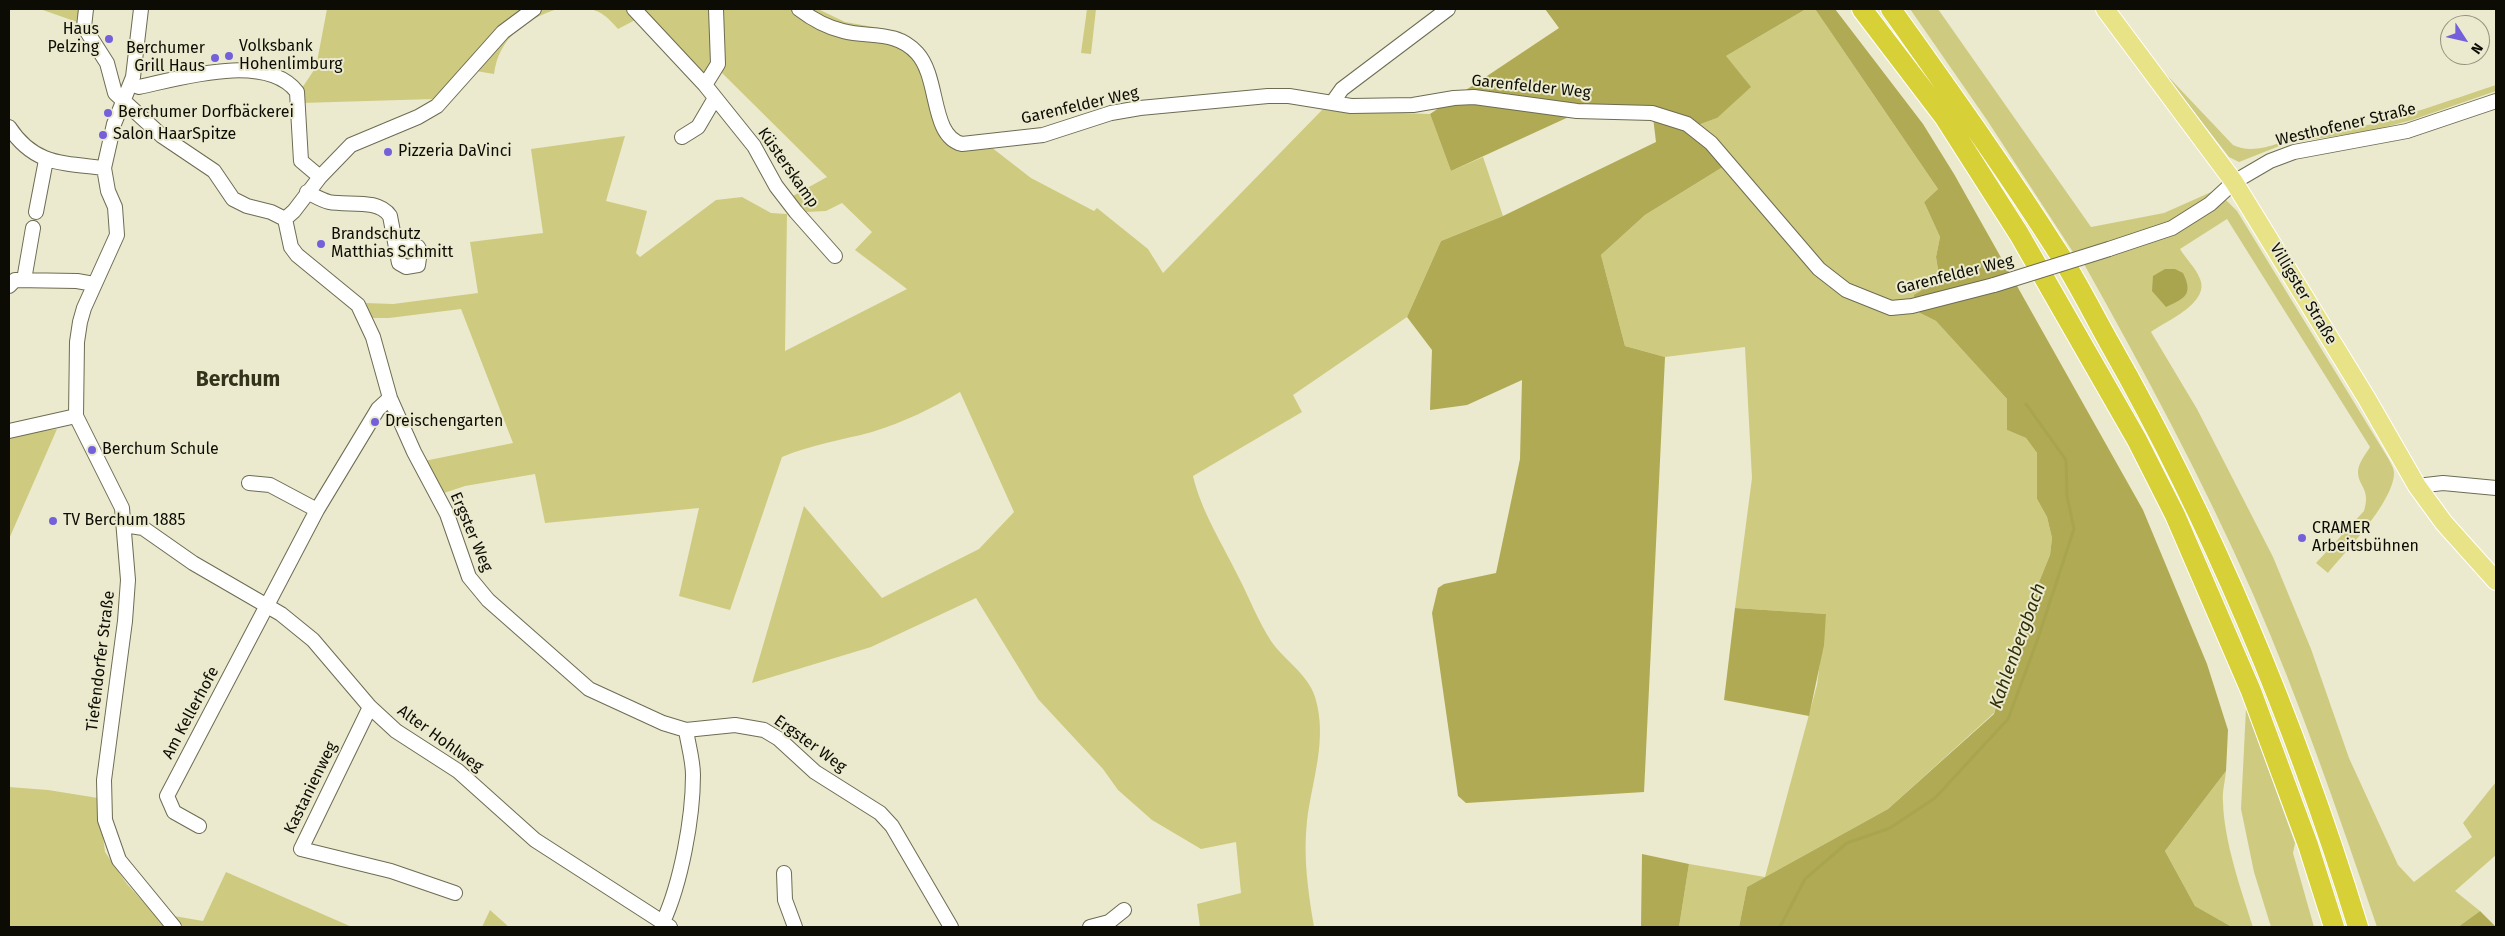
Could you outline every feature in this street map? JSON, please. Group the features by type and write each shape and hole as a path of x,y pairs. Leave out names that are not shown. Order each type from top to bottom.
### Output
{"highway":[{"path":"1862,9 1950,127 2047,282 2137,440 2175,515 2251,691 2308,845 2334,927"},
{"path":"1891,9 1978,132 2058,251 2168,451 2216,551 2276,690 2328,831 2358,927"}],"main road":[{"name":"Villigster Straße","path":"2106,9 2234,182 2367,400 2417,486 2444,523 2496,581"}],"street":[{"path":"86,9 84,27 107,63 115,93 162,136 214,170 233,199 247,206 271,212 285,219 298,207 307,192 320,177 351,145 418,118 437,106 503,32 534,9"},
{"name":"Tiefendorfer Straße","path":"140,9 135,67 131,84 114,124 104,168 108,191 115,207 117,235 84,308 77,342 76,416 122,508 124,525 128,602 104,780 105,820 119,860 174,927"},
{"path":"634,9 705,85 718,64 716,9"},
{"name":"Garenfelder Weg","path":"799,9 831,28 892,37 903,40 911,46 921,57 931,76 942,127 952,139 962,144 1043,135 1111,113 1140,108 1268,96 1289,96 1351,106 1413,105 1454,98 1474,98 1577,111 1652,112 1687,124 1711,143 1819,269 1846,290 1891,308 1912,306 1994,285 2172,228 2210,204 2234,182"},
{"path":"1332,103 1342,89 1448,9"},
{"path":"131,84 140,87 241,69 264,73 295,89 297,92 301,161 320,177"},
{"name":"Küsterskamp","path":"705,85 754,146 776,186 835,256"},
{"path":"682,137 698,127 714,98"},
{"name":"Westhofener Straße","path":"2234,182 2252,170 2294,152 2407,131 2496,101"},
{"path":"9,126 32,151 46,160 104,168"},
{"path":"36,212 46,160"},
{"path":"307,192 331,202 381,207 390,216 397,243"},
{"name":"Ergster Weg","path":"285,219 291,246 297,255 358,305 373,337 390,398 414,452 447,514 464,567 477,588 520,629 589,689 663,723 686,730 735,725 764,730 779,739 815,772 880,813 903,843 951,927"},
{"path":"24,280 33,228"},
{"path":"9,286 15,280 77,281 94,284"},
{"path":"267,606 317,510 378,409 390,398"},
{"path":"9,431 76,416"},
{"path":"249,482 270,485 317,510"},
{"path":"2417,486 2442,482 2496,488"},
{"name":"Alter Hohlweg","path":"124,525 143,528 193,563 267,606 313,640 370,707 396,731 458,770 535,840 666,924"},
{"name":"Am Kellerhofe","path":"199,826 174,812 167,796 267,606"},
{"name":"Kastanienweg","path":"370,707 301,849 391,871 455,893"},
{"path":"666,924 672,904 691,806 693,773 686,730"},
{"path":"784,873 784,900 795,927"},
{"path":"1090,927 1110,922 1124,910"}],"shaded area":[{"path":"40,9 81,9 77,22"},
{"path":"327,9 557,9 534,19 515,32 501,50 494,74 476,71 434,99 301,103 302,88 316,67"},
{"path":"589,9 631,9 639,18 618,29 602,14"},
{"path":"639,9 712,9 715,56 711,70 700,77"},
{"path":"719,9 794,9 891,41 916,56 945,141 954,148 991,147 1031,178 1094,211 1097,208 1148,249 1163,273 1322,110 1430,114 1451,171 1483,157 1503,216 1441,241 1407,317 1293,395 1302,412 1193,476 1207,515 1266,633 1276,648 1307,681 1315,697 1319,713 1320,744 1307,821 1306,848 1308,888 1314,927 1200,927 1197,904 1241,893 1236,842 1201,849 1152,820 1118,790 1103,769 1038,699 976,598 871,647 752,683 804,506 882,598 979,549 1014,512 960,392 917,415 895,424 782,457 730,610 679,596 699,508 545,523 535,474 465,486 444,493 424,461 513,443 461,309 389,318 372,318 366,303 393,304 478,293 470,242 543,233 531,149 625,136 606,201 647,211 636,253 640,257 716,200 742,197 771,213 787,214 785,351 907,289 855,250 872,232 842,203 826,211 805,212 791,197 827,177 720,71"},
{"path":"803,9 818,9 845,22 902,32 900,34 852,30"},
{"path":"1087,9 1096,9 1091,54 1081,53"},
{"path":"1545,9 1806,9 1726,56 1751,87 1717,118 1698,125 1726,165 1645,215 1601,255 1625,346 1665,357 1644,792 1466,803 1458,796 1432,613 1438,588 1444,584 1496,573 1520,459 1522,380 1467,405 1430,410 1432,350 1407,317 1441,241 1503,216 1656,142 1652,109 1586,109 1451,171 1430,114 1559,28"},
{"path":"1806,9 1815,9 1938,189 1924,202 1940,237 1936,257 1939,276 1915,295 1915,302 1877,299 1838,281 1698,125 1717,118 1726,56"},
{"path":"1815,9 1835,9 1923,124 1954,174 2143,510 2207,664 2228,730 2226,771 2165,851 2195,906 2232,927 1739,927 1747,887 1888,809 1994,714 2015,641 2050,555 2052,538 2047,517 2037,499 2037,453 2026,438 2007,430 2007,399 1936,321 1916,311 1914,295 1930,285 1939,276 1936,257 1940,237 1924,202 1938,189"},
{"path":"1910,9 1938,9 2091,227 2164,213 2218,189 2219,191 2169,225 2073,252 1987,120"},
{"path":"2161,69 2233,145 2251,149 2271,146 2309,133 2348,129 2372,124 2496,85 2496,91 2412,120 2370,131 2287,143 2239,162 2229,157"},
{"path":"1726,165 1828,286 1863,305 1877,310 1916,311 1936,321 2007,399 2007,430 2026,438 2037,453 2037,499 2047,517 2052,538 2050,555 2015,641 1994,713 1888,809 1747,887 1739,927 1679,927 1689,864 1765,877 1817,685 1826,614 1735,608 1752,478 1745,347 1665,357 1625,346 1601,255 1645,215"},
{"path":"2226,200 2237,211 2393,469 2392,484 2378,511 2328,573 2316,563 2364,511 2366,498 2358,469 2370,447 2227,219 2180,249 2200,279 2201,288 2199,296 2176,317 2151,332 2197,409 2273,557 2311,649 2349,758 2398,865 2414,882 2472,837 2463,823 2496,782 2496,855 2455,891 2480,911 2458,927 2377,927 2303,717 2234,551 2172,426 2084,264 2147,244 2180,229"},
{"path":"2165,269 2175,269 2183,273 2187,286 2186,294 2183,298 2166,307 2152,291 2153,276"},
{"path":"57,429 9,539 9,435"},
{"path":"1735,608 1826,614 1824,645 1809,716 1724,700"},
{"path":"2246,708 2295,843 2293,853 2314,927 2271,927 2254,872 2241,809"},
{"path":"2226,771 2223,798 2226,833 2253,927 2232,927 2195,906 2165,851"},
{"path":"9,787 48,790 98,798 105,852 127,884 166,927 9,927"},
{"path":"1642,854 1689,864 1679,927 1641,927"},
{"path":"226,872 352,927 183,927 174,916 203,921"},
{"path":"490,910 509,927 482,927"},
{"path":"2480,911 2496,927 2458,927"}],"waterway":[{"name":"Kahlenbergbach","path":"1780,927 1805,879 1847,843 1890,828 1935,798 2008,719 2037,641 2074,529 2067,496 2066,460 2026,404"}],"place":[{"name":"Haus Pelzing","path":"109,39"},
{"name":"Volksbank Hohenlimburg","path":"229,56"},
{"name":"Berchumer Grill Haus","path":"215,58"},
{"name":"Berchumer Dorfbäckerei","path":"108,113"},
{"name":"Salon HaarSpitze","path":"103,135"},
{"name":"Pizzeria DaVinci","path":"388,152"},
{"name":"Brandschutz Matthias Schmitt","path":"321,244"},
{"name":"Dreischengarten","path":"375,422"},
{"name":"Berchum Schule","path":"92,450"},
{"name":"TV Berchum 1885","path":"53,521"},
{"name":"CRAMER Arbeitsbühnen","path":"2302,538"}],"district":[{"name":"Berchum","path":"238,380"}]}
